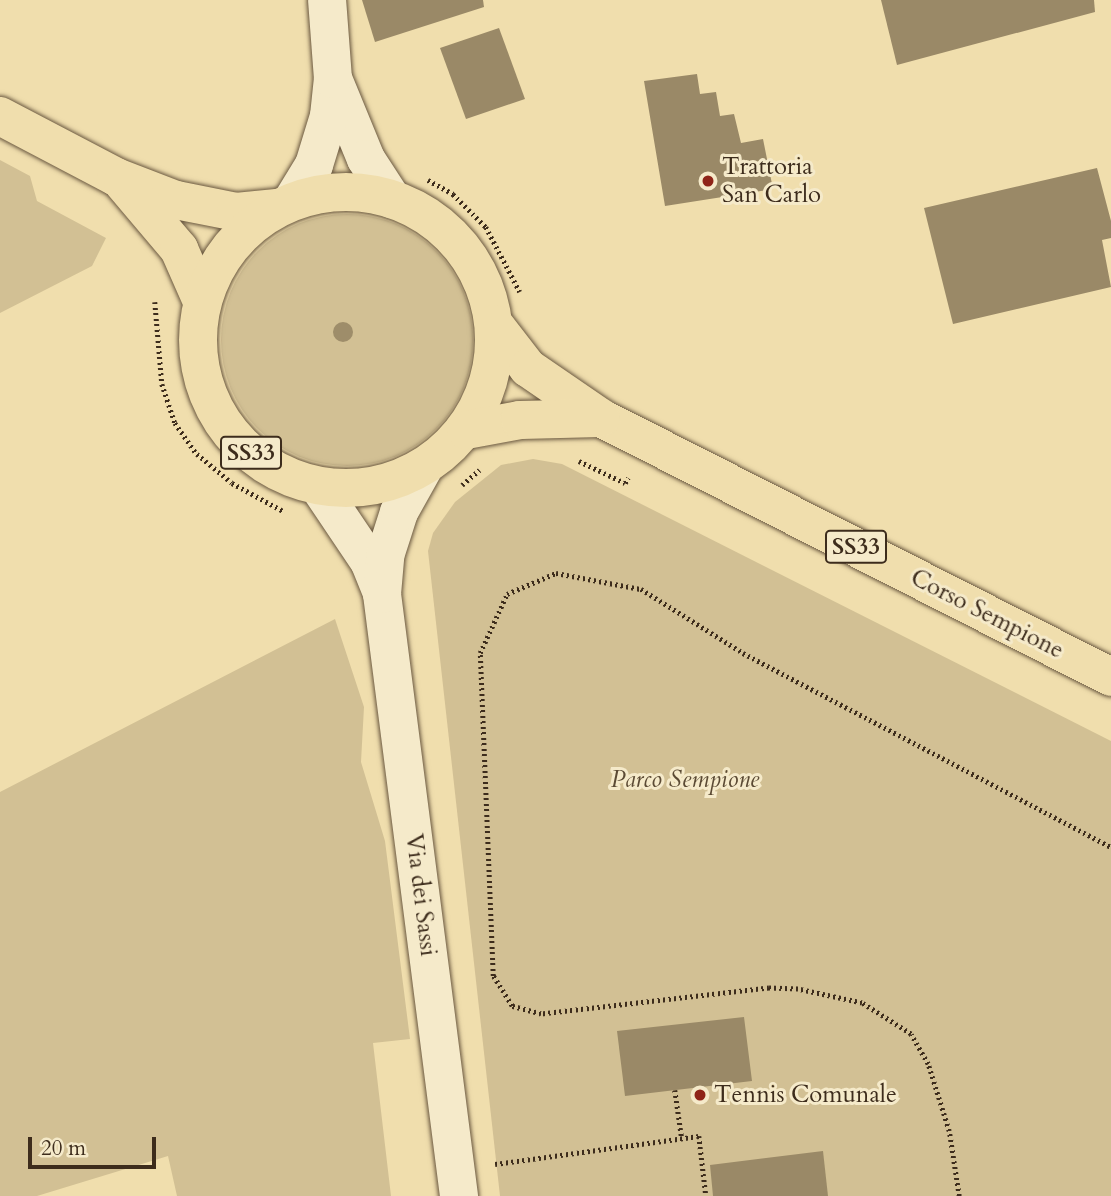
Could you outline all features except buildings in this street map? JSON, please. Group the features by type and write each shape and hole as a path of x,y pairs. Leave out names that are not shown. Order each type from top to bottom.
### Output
{"main road":[{"name":"SS33","path":"0,116 116,177 176,200 236,212 342,191 406,188 442,226 508,311 528,368 601,418"},
{"name":"SS33","path":"116,177 150,210 179,249 201,299"},
{"name":"SS33","path":"285,204 230,246 201,299 197,361 218,420 261,464 319,487 372,487 423,469 466,430 490,380 508,311"},
{"name":"SS33","path":"466,430 520,421 601,418"},
{"name":"Corso Sempione","path":"601,418 1111,677"}],"street":[{"path":"285,204 314,165 333,79 327,0"},
{"path":"333,79 366,159 406,188"},
{"name":"Via dei Sassi","path":"423,469 399,512 385,556 382,593 459,1196"},
{"name":"Via dei Sassi","path":"319,487 369,561 382,593"}],"path":[{"path":"406,188 453,194 486,227 510,267 508,311"},
{"path":"565,455 625,483 647,442"},
{"path":"458,488 487,464"},
{"path":"959,1196 949,1131 928,1064 911,1034 862,1003 798,989 769,988 541,1014 512,1006 493,976 480,653 507,594 556,573 641,589 743,653 1111,847"},
{"path":"675,1090 682,1139"},
{"path":"491,1165 699,1136 706,1196"},
{"path":"489,1151 492,1175"}],"green space":[{"path":"0,160 30,176 37,201 106,238 92,266 0,313"},
{"path":"347,214 384,219 417,235 436,251 452,270 468,303 473,340 468,377 452,410 436,429 417,445 384,461 347,466 310,461 277,445 258,429 242,410 226,377 221,340 226,303 242,270 258,251 277,235 310,219"},
{"name":"Parco Sempione","path":"533,459 562,464 1111,741 1111,1196 500,1196 428,551 433,533 455,502 501,465"},
{"path":"335,619 364,707 361,762 385,841 410,1039 373,1043 391,1196 177,1196 168,1156 37,1196 0,1196 0,792"}],"place":[{"name":"Trattoria San Carlo","path":"708,181"},
{"name":"Tennis Comunale","path":"700,1095"}]}
